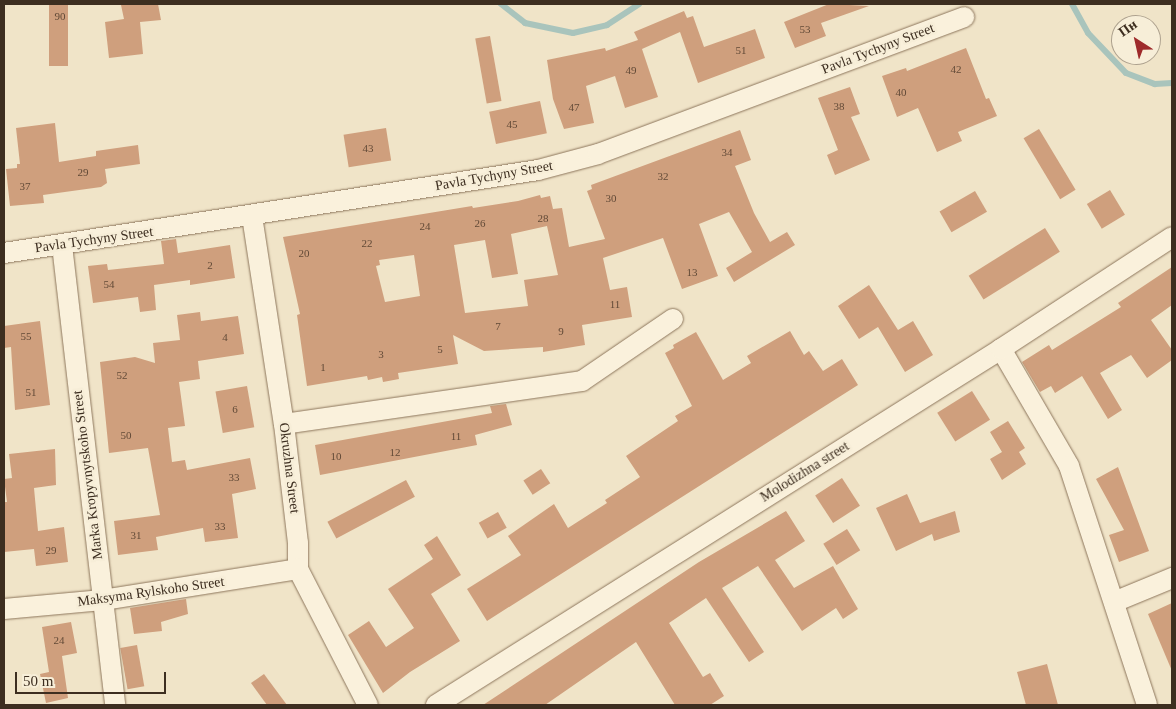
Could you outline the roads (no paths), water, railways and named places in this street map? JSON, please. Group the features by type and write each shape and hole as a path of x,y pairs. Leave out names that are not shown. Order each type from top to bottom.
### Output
{"street":[{"name":"Pavla Tychyny Street","path":"4,253 252,216 538,170 598,154 964,17"},
{"name":"Okruzhna Street","path":"252,216 284,424 298,543 298,570 368,705"},
{"name":"Molodizhna street","path":"436,705 1001,349 1172,236"},
{"name":"Marka Kropyvnytskoho Street","path":"62,245 115,705"},
{"path":"284,424 582,380 673,319"},
{"path":"1001,349 1070,466 1147,705"},
{"name":"Maksyma Rylskoho Street","path":"4,609 103,600 298,570"},
{"path":"1114,602 1172,578"}],"waterway":[{"path":"501,4 525,23 573,33 607,25 639,4"},
{"path":"1072,4 1088,33 1126,73 1155,84 1172,83"}]}
